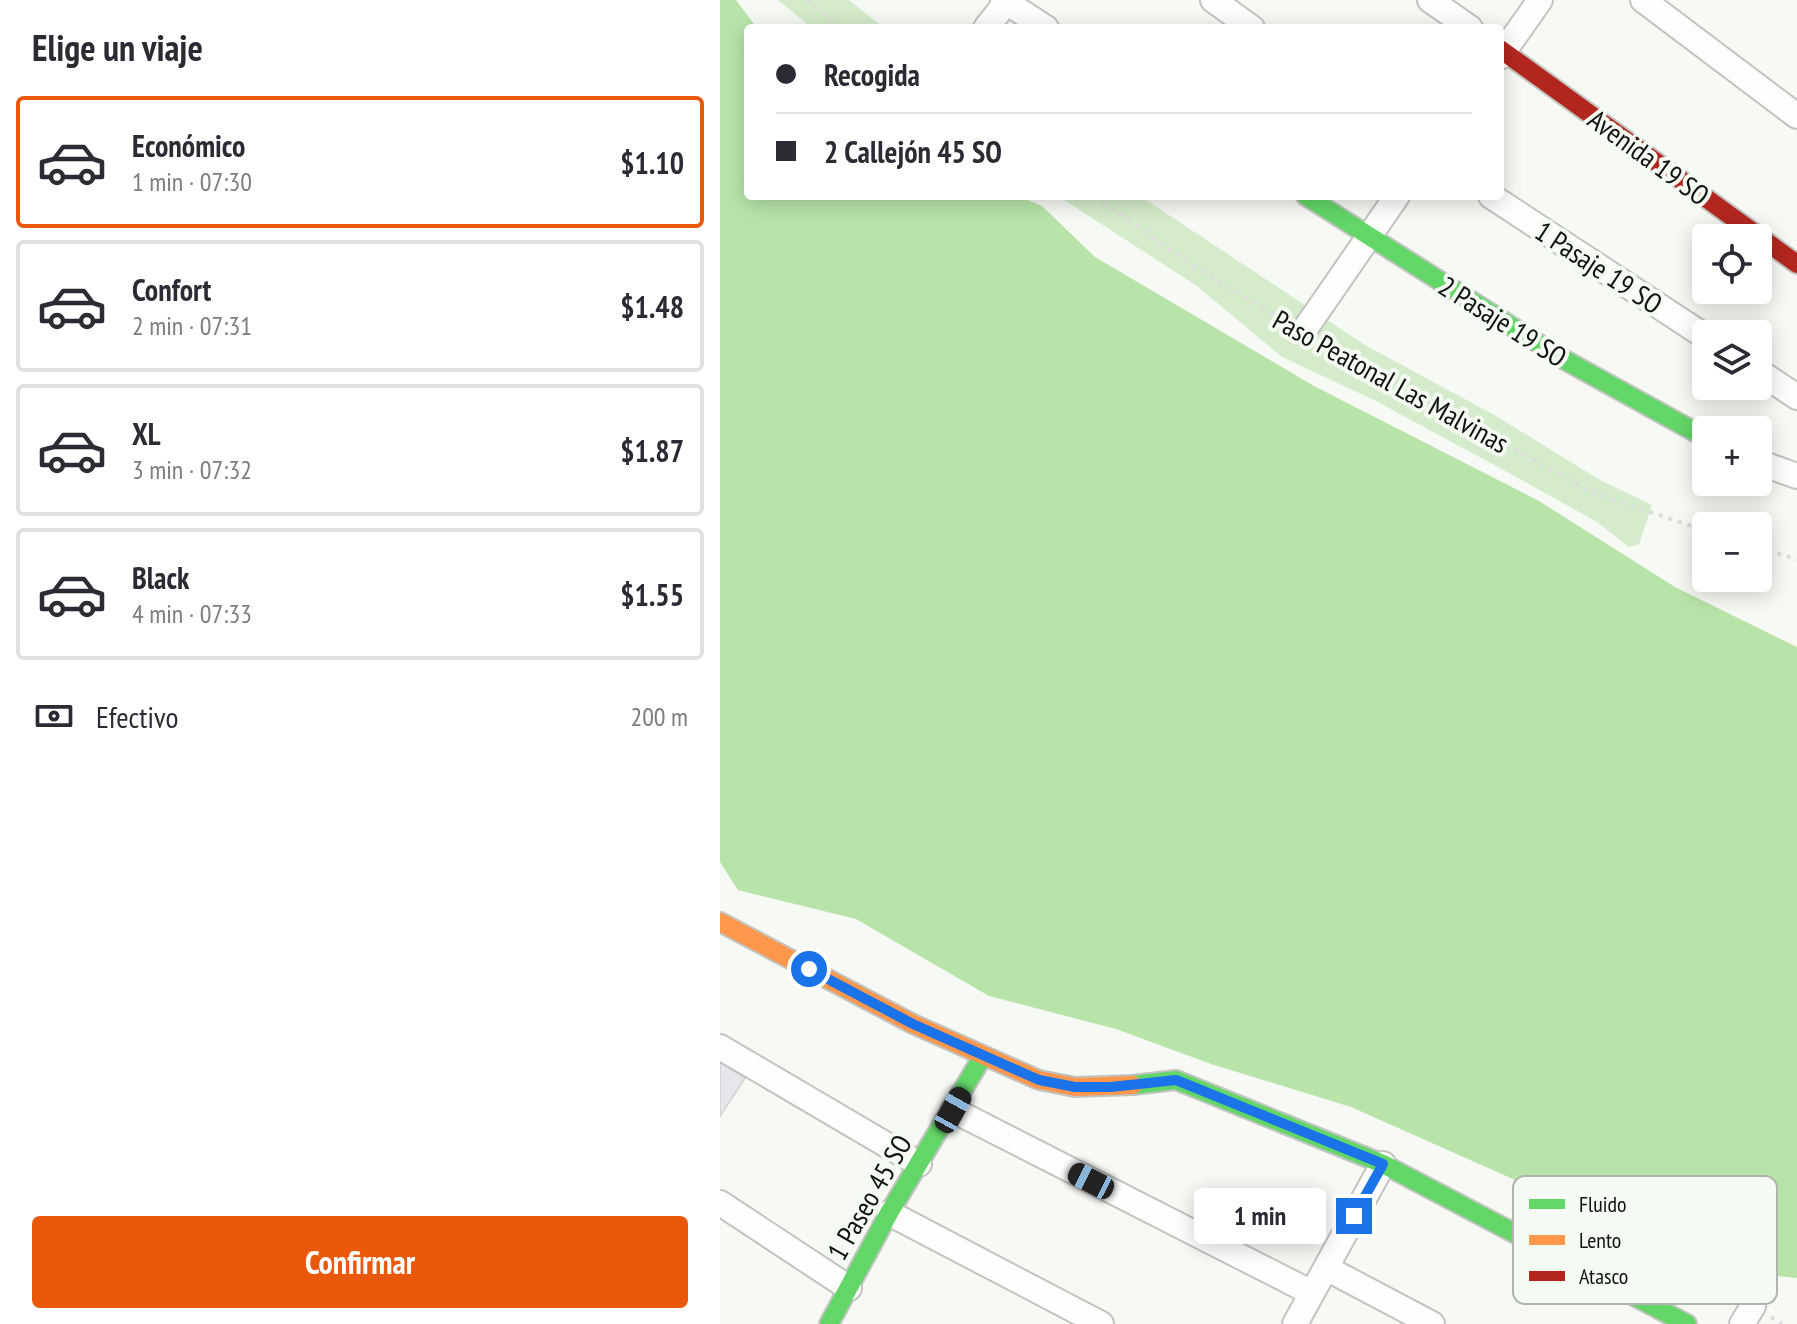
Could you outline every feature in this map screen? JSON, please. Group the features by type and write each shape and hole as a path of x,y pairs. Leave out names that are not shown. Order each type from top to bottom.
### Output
{"street":[{"path":"1213,0 1246,24"},
{"path":"1430,0 1464,24"},
{"path":"1504,49 1540,0"},
{"path":"1643,0 1797,116"},
{"path":"989,24 1006,1 1040,24"},
{"name":"Avenida 19 SO","path":"1504,55 1797,264"},
{"name":"2 Pasaje 19 SO","path":"1312,200 1563,359 1692,430"},
{"path":"1303,332 1394,200"},
{"name":"1 Pasaje 19 SO","path":"1497,200 1692,328"},
{"path":"1772,380 1797,397"},
{"path":"1772,467 1797,476"},
{"path":"720,922 913,1024 1039,1080 1075,1087 1176,1080 1383,1164 1513,1232"},
{"path":"720,1047 919,1164"},
{"name":"1 Paseo 45 SO","path":"833,1323 889,1213 983,1056"},
{"path":"953,1110 1312,1293"},
{"path":"1295,1324 1383,1164"},
{"path":"720,1203 849,1288"},
{"path":"889,1213 1101,1324"},
{"path":"1326,1268 1432,1324"},
{"path":"1649,1304 1687,1324"}],"path":[{"path":"806,0 836,24"},
{"name":"Paso Peatonal Las Malvinas","path":"1101,200 1199,270 1303,332 1589,491 1692,526"},
{"path":"1772,552 1797,559"}],"shaded area":[{"path":"720,0 736,0 754,24 744,24 744,200 1028,200 1042,206 1095,257 1314,386 1539,501 1675,587 1797,647 1797,1278 1777,1276 1777,1176 1513,1176 1513,1179 1351,1107 1211,1064 1116,1029 989,996 856,919 738,890 720,862"},
{"path":"778,0 849,0 879,24 807,24"},
{"path":"1064,200 1146,200 1365,345 1496,416 1600,480 1652,505 1639,544 1629,547 1597,522 1520,479 1376,401 1282,357 1197,286"}],"building":[{"path":"720,1062 745,1078 720,1116"}],"traffic: fast":[{"path":"1312,200 1563,359 1692,430"},
{"path":"829,1324 889,1213 983,1056"},
{"path":"1133,1085 1176,1080 1383,1164 1513,1232"},
{"path":"1649,1304 1687,1324"}],"traffic: slow":[{"path":"720,922 913,1024 1039,1080 1075,1087 1133,1085"}],"traffic: jam":[{"path":"1504,52 1797,264"}],"route":[{"path":"809,969 913,1024 1039,1080 1075,1087 1111,1087 1176,1080 1383,1164 1354,1216"}]}
